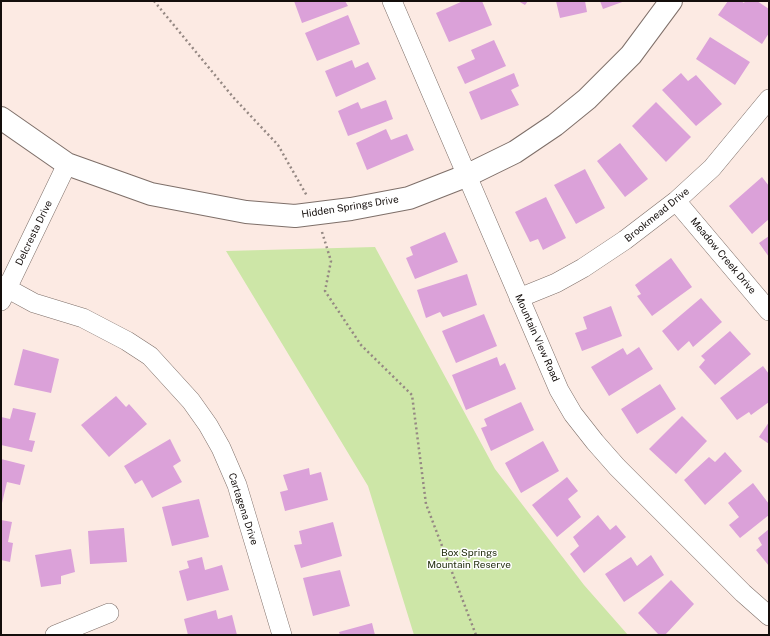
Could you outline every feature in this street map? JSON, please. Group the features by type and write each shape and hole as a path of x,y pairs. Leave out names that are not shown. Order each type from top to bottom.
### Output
{"street":[{"name":"Mountain View Road","path":"392,1 559,390 573,414 595,442 737,587 769,616"},
{"name":"Hidden Springs Drive","path":"1,118 67,164 151,194 246,212 295,216 351,209 409,198 468,176 514,152 555,125 587,98 631,55 671,1"},
{"name":"Brookmead Drive","path":"519,298 556,283 583,268 625,240 676,201 712,168 769,99"},
{"name":"Delcresta Drive","path":"3,291 67,164"},
{"name":"Meadow Creek Drive","path":"676,201 769,311"},
{"name":"Cartagena Drive","path":"3,291 34,303 83,318 127,341 150,356 191,401 218,442 238,485 282,635"},
{"path":"56,635 109,614"}],"path":[{"path":"154,1 233,97 278,145 317,213 331,261 325,291 361,345 412,395 426,504 476,635"}],"green space":[{"name":"Box Springs Mountain Reserve","path":"375,247 495,469 584,585 628,635 414,635 368,486 226,251"}],"building":[{"path":"294,1 345,1 348,6 302,23"},
{"path":"463,1 482,1 492,25 449,42 436,13"},
{"path":"518,1 528,1 525,5"},
{"path":"556,1 585,1 587,12 560,18"},
{"path":"600,1 625,1 603,9"},
{"path":"728,1 741,1 744,3 745,1 757,1 769,9 769,33 762,44 718,15"},
{"path":"348,15 360,44 317,61 305,33"},
{"path":"710,37 750,62 735,85 696,59"},
{"path":"494,40 506,66 465,84 457,67 475,59 471,50"},
{"path":"352,60 355,68 368,62 376,79 336,97 325,71"},
{"path":"514,73 519,86 511,90 519,105 481,120 469,92"},
{"path":"681,73 688,81 696,75 722,104 696,126 662,90"},
{"path":"386,100 393,119 348,136 338,111 358,102 361,109"},
{"path":"656,102 691,137 666,162 632,126"},
{"path":"386,129 391,140 407,134 414,150 367,170 356,143"},
{"path":"620,143 648,179 625,197 597,161"},
{"path":"585,169 605,208 576,224 554,185"},
{"path":"762,177 769,186 769,219 752,234 729,206"},
{"path":"546,197 566,238 543,250 538,239 530,242 515,212"},
{"path":"445,232 458,262 415,279 406,258 413,255 410,247"},
{"path":"769,236 769,257 759,243"},
{"path":"671,258 692,287 652,316 637,296 641,294 635,285"},
{"path":"467,274 477,305 443,317 440,312 426,318 417,290"},
{"path":"701,298 722,322 693,347 689,341 678,351 662,331"},
{"path":"611,306 622,336 582,351 575,333 587,329 583,317"},
{"path":"484,314 497,346 456,363 442,331"},
{"path":"730,331 751,354 715,385 699,367 705,360 701,356"},
{"path":"639,347 653,369 609,396 591,367 623,348 627,355"},
{"path":"23,349 59,359 51,393 14,385"},
{"path":"497,357 500,366 505,363 516,389 466,410 452,375"},
{"path":"763,366 769,374 769,402 751,415 749,412 737,420 720,398"},
{"path":"660,384 676,409 637,434 621,409"},
{"path":"116,396 126,407 129,404 147,424 109,457 81,425"},
{"path":"521,402 534,430 491,451 481,428 487,426 484,419"},
{"path":"13,408 36,413 29,440 35,441 32,452 1,445 1,417 10,419"},
{"path":"682,416 707,441 676,474 649,449"},
{"path":"769,422 769,444 759,437"},
{"path":"170,439 181,461 173,466 182,482 152,498 142,480 135,484 124,466"},
{"path":"543,441 559,471 521,493 505,463"},
{"path":"725,452 742,471 705,505 684,480 709,457 715,462"},
{"path":"1,459 25,465 20,485 7,482 2,503"},
{"path":"309,468 310,475 321,472 328,500 285,511 280,492 288,490 283,475"},
{"path":"567,477 578,491 568,499 581,517 557,537 532,505"},
{"path":"753,483 769,504 769,515 740,538 729,525 739,517 728,503"},
{"path":"199,499 209,537 172,546 162,507"},
{"path":"598,515 610,530 616,525 626,537 584,573 570,554 579,546 573,537"},
{"path":"1,520 12,522 8,542 13,543 10,562 1,560"},
{"path":"333,522 342,556 301,568 294,545 302,544 299,531"},
{"path":"124,528 127,562 90,564 88,531"},
{"path":"769,529 769,566 756,550 762,545 758,538"},
{"path":"71,549 75,572 61,576 61,584 41,587 35,555"},
{"path":"651,555 664,575 624,602 605,574 631,557 637,566"},
{"path":"202,557 205,570 222,565 229,590 187,601 179,571 189,568 187,561"},
{"path":"340,570 350,606 313,616 303,578"},
{"path":"671,580 694,604 665,635 659,635 638,613"},
{"path":"216,610 218,619 232,615 237,635 188,635 184,619"},
{"path":"372,623 375,635 340,635 339,632"}]}
